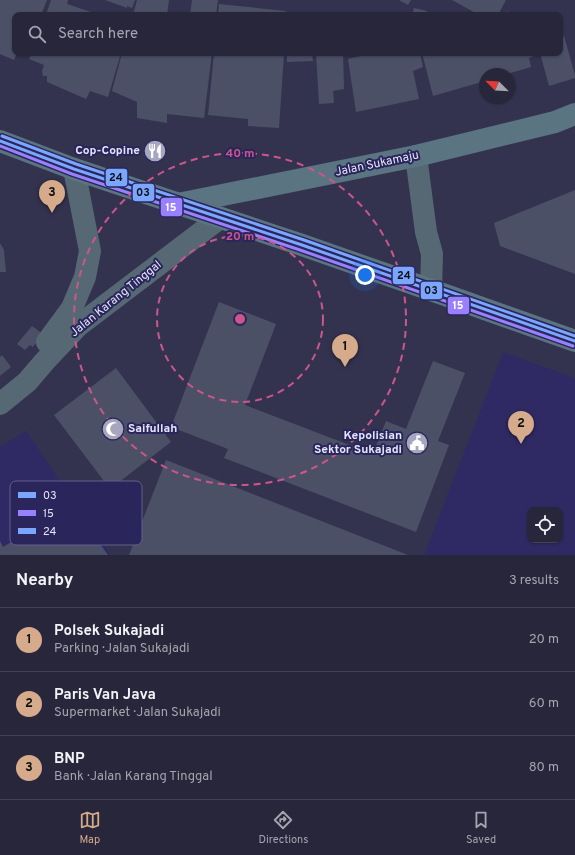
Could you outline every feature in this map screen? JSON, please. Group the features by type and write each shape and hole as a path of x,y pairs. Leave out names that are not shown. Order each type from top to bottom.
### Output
{"main road":[{"name":"Jalan Sukamaju","path":"176,204 416,156 555,122 575,114"},
{"path":"0,140 74,169 431,290 575,341"}],"street":[{"path":"416,156 426,232 432,254 431,290"},
{"name":"Jalan Karang Tinggal","path":"0,404 72,308 85,277 90,251 74,169"},
{"name":"Jalan Karang Tinggal","path":"0,404 27,382 45,360 78,326 220,218"}],"shaded area":[{"path":"503,352 575,378 575,555 424,555"},
{"path":"26,431 60,481 10,481 10,545 104,545 111,555 0,555 0,447"}],"building":[{"path":"0,0 47,0 42,12 12,12 12,56 16,56 14,60 0,54"},
{"path":"51,0 68,0 67,4 91,12 47,12"},
{"path":"105,0 135,0 132,8 127,6 127,8"},
{"path":"137,0 169,0 167,12 134,12"},
{"path":"192,0 218,0 216,12 190,12"},
{"path":"399,0 411,0 408,5"},
{"path":"452,0 506,0 500,12 474,12"},
{"path":"219,4 286,11 286,12 218,12"},
{"path":"414,8 427,11 427,12 413,12"},
{"path":"563,36 575,78 549,86 541,56 563,56"},
{"path":"30,56 120,56 108,97 90,91 86,99 47,82 47,76 43,76 42,71 44,65 29,59"},
{"path":"121,56 212,56 204,118 167,114 167,123 137,118 137,102 112,91"},
{"path":"214,56 284,56 279,128 248,126 248,119 208,115"},
{"path":"287,56 312,56 313,61 287,62"},
{"path":"316,56 343,56 344,89 333,91 334,103 319,104"},
{"path":"360,56 421,56 423,67 413,71 419,99 356,112 348,59"},
{"path":"423,56 534,56 529,58 531,67 515,72 515,68 479,68 479,83 433,96"},
{"path":"575,190 575,274 500,246 494,223"},
{"path":"0,243 4,250 6,272 0,272"},
{"path":"219,302 276,324 245,405 373,454 386,421 406,429 433,361 465,373 438,441 449,445 416,532 224,458 228,449 171,427"},
{"path":"32,326 43,334 33,347 30,345 25,350 17,344"},
{"path":"2,355 11,367 0,376 0,357"},
{"name":"Saifullah","path":"116,368 171,442 120,481 104,481 54,415"},
{"path":"166,460 408,555 129,555 133,545 142,545 142,522"},
{"path":"0,541 3,547 10,543 10,545 101,545 108,555 0,555"}],"transit line":[{"name":"24","path":"2,136 76,164 304,240 575,336"},
{"name":"03","path":"0,141 74,169 302,245 575,341"},
{"name":"15","path":"0,146 72,174 300,250 573,346"}],"place":[{"name":"Cop-Copine","path":"155,151"},
{"name":"BNP","path":"52,213"},
{"name":"Polsek Sukajadi","path":"345,367"},
{"name":"Saifullah","path":"113,429"},
{"name":"Kepolisian Sektor Sukajadi","path":"417,443"},
{"name":"Paris Van Java","path":"521,444"}]}
